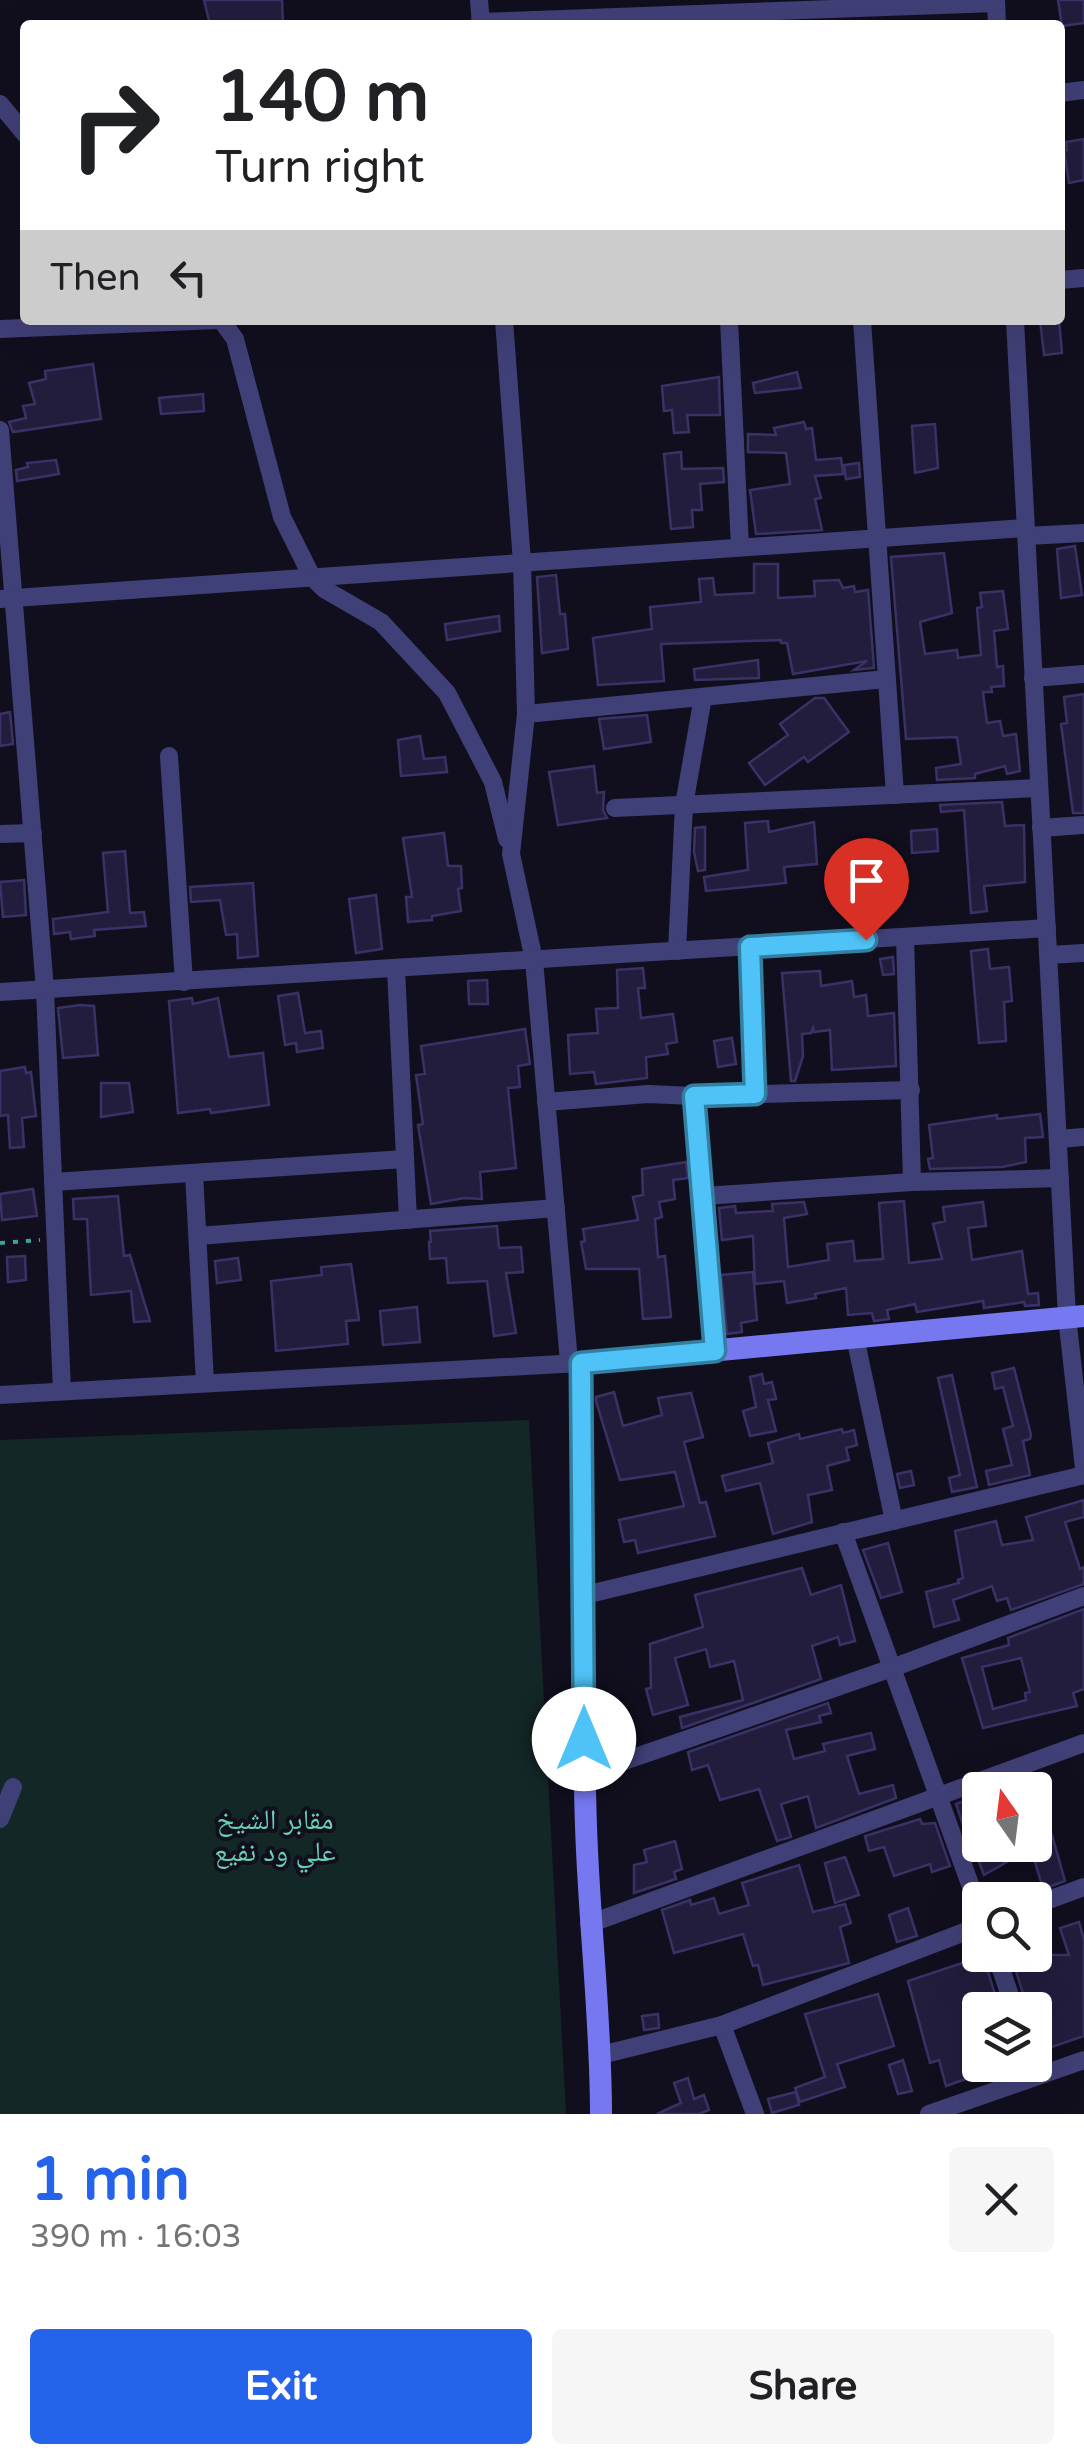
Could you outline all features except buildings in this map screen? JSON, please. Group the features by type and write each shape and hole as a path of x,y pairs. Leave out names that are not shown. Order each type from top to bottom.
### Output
{"street":[{"path":"670,20 860,16 996,1"},
{"path":"0,104 20,128"},
{"path":"0,330 110,325"},
{"path":"223,325 234,339 282,517 312,576 324,589 382,622 447,693 493,782 534,960 556,1208 575,1362 584,1595 589,1924 601,2056 601,2114"},
{"path":"504,325 522,562 526,714 511,854"},
{"path":"729,325 740,547"},
{"path":"862,325 895,795"},
{"path":"584,1595 1084,1472 1076,1316 1060,1178 1014,325"},
{"path":"0,430 8,598 45,990 62,1391"},
{"path":"8,598 876,538 1084,532"},
{"path":"1034,678 1084,674"},
{"path":"526,714 886,680"},
{"path":"677,952 684,805 702,697"},
{"path":"169,756 184,982"},
{"path":"615,808 1039,788"},
{"path":"1041,828 1084,825"},
{"path":"0,834 33,832"},
{"path":"0,992 1047,928"},
{"path":"904,937 912,1090 912,1182"},
{"path":"750,947 755,1094"},
{"path":"1048,955 1084,953"},
{"path":"396,968 408,1220"},
{"path":"546,1102 648,1094 912,1090"},
{"path":"694,1096 715,1351"},
{"path":"1058,1139 1084,1136"},
{"path":"53,1182 405,1159"},
{"path":"194,1173 205,1383"},
{"path":"704,1196 912,1182 1060,1178"},
{"path":"198,1236 556,1208"},
{"path":"0,1394 575,1362 1076,1316"},
{"path":"855,1337 894,1520"},
{"path":"843,1532 969,1882"},
{"path":"584,1775 892,1668 1084,1596"},
{"path":"589,1924 1084,1743"},
{"path":"0,1819 13,1787"},
{"path":"1052,1900 1084,1888"},
{"path":"601,2056 722,2025 962,1933"},
{"path":"722,2025 755,2114"},
{"path":"1052,2067 1084,2060"},
{"path":"930,2114 1008,2082"}],"path":[{"path":"0,1243 55,1239"}],"green space":[{"name":"مقابر الشيخ علي ود نفيع","path":"529,1420 566,2114 0,2114 0,1440"}],"route":[{"path":"584,1739 581,1363 715,1351 694,1096 755,1094 750,947 866,940"}]}
